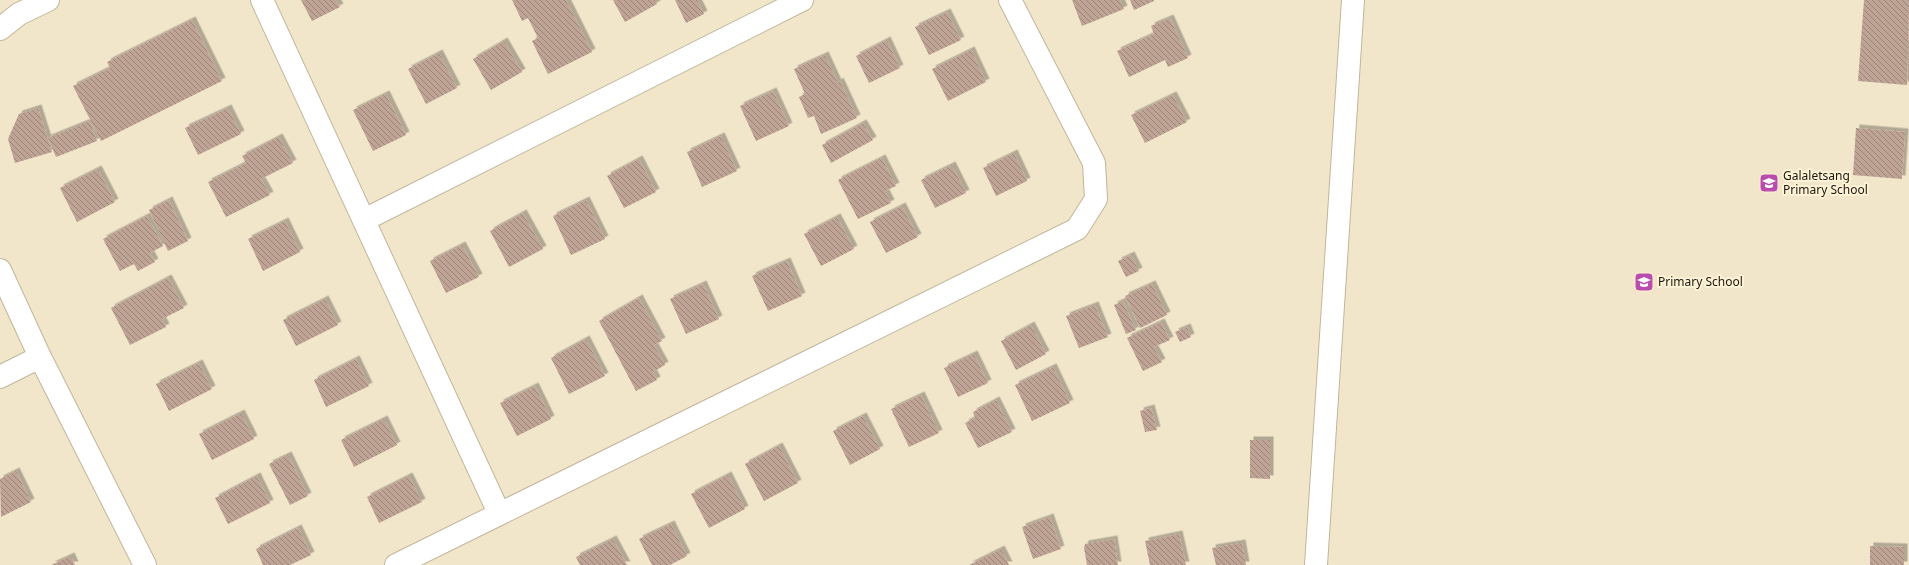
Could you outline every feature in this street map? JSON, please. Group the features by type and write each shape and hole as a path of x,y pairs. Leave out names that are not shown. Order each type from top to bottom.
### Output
{"street":[{"path":"0,29 15,7 48,0"},
{"path":"262,0 499,513"},
{"path":"364,220 802,0"},
{"path":"396,565 1077,229 1096,199 1094,163 1010,0"},
{"path":"1316,565 1353,0"},
{"path":"0,270 40,357 145,565"},
{"path":"0,377 40,357"}],"building":[{"path":"301,0 336,0 340,7 312,21"},
{"path":"512,0 566,0 592,52 548,74 532,41 538,38 528,18 522,21"},
{"path":"613,0 655,0 657,4 625,22"},
{"path":"675,0 697,0 704,14 686,23"},
{"path":"1072,0 1120,0 1124,9 1082,26"},
{"path":"1130,0 1154,0 1154,1 1134,10"},
{"path":"1864,0 1909,0 1907,85 1858,81"},
{"path":"947,12 961,40 929,55 915,27"},
{"path":"1170,18 1188,58 1168,67 1165,60 1129,77 1117,51 1154,34 1151,26"},
{"path":"192,20 222,81 101,141 73,86 110,68 107,62"},
{"path":"887,40 900,68 869,83 856,56"},
{"path":"504,41 522,72 491,90 473,59"},
{"path":"971,50 986,82 948,101 932,69"},
{"path":"439,53 457,88 426,104 408,69"},
{"path":"825,55 838,83 840,81 857,118 821,134 814,116 808,118 799,97 805,94 794,69"},
{"path":"773,91 789,126 756,141 740,106"},
{"path":"386,94 406,135 373,151 353,110"},
{"path":"1173,95 1187,122 1145,143 1131,115"},
{"path":"38,108 52,152 15,163 8,139 19,114"},
{"path":"228,108 241,134 198,155 185,128"},
{"path":"90,121 97,141 56,157 48,138"},
{"path":"863,123 873,140 831,163 822,145"},
{"path":"1856,128 1905,132 1902,179 1853,175"},
{"path":"721,136 737,171 702,187 687,152"},
{"path":"279,137 293,163 261,179 270,195 226,217 208,182 246,163 242,156"},
{"path":"1014,153 1027,181 996,196 983,168"},
{"path":"882,158 896,186 885,191 891,203 858,219 838,180"},
{"path":"639,159 656,192 624,208 607,176"},
{"path":"952,165 966,193 935,208 921,180"},
{"path":"98,169 115,202 77,222 60,188"},
{"path":"169,200 188,241 168,251 149,210"},
{"path":"586,200 605,239 571,255 553,216"},
{"path":"902,206 918,237 886,253 870,222"},
{"path":"523,213 543,249 509,267 490,231"},
{"path":"147,216 163,246 150,253 155,262 138,271 134,264 120,271 103,239"},
{"path":"837,217 854,249 821,266 804,234"},
{"path":"285,221 300,252 263,271 248,239"},
{"path":"462,245 479,277 446,293 430,261"},
{"path":"1131,255 1139,271 1126,277 1118,261"},
{"path":"787,261 802,296 768,311 752,276"},
{"path":"168,278 184,308 162,319 166,327 130,345 111,308"},
{"path":"703,284 719,319 686,334 670,299"},
{"path":"1152,284 1167,315 1140,328 1125,296"},
{"path":"639,298 662,341 654,345 665,365 653,372 657,380 636,391 599,321"},
{"path":"325,299 338,325 296,346 283,320"},
{"path":"1123,301 1136,330 1126,334 1114,305"},
{"path":"1095,305 1108,337 1079,348 1066,316"},
{"path":"1161,322 1170,340 1154,347 1162,362 1143,371 1127,338"},
{"path":"1031,325 1046,354 1016,370 1001,341"},
{"path":"1187,327 1191,337 1180,342 1175,332"},
{"path":"586,339 605,376 569,394 551,358"},
{"path":"974,354 988,383 958,397 944,368"},
{"path":"356,359 369,386 326,407 314,380"},
{"path":"199,363 212,389 169,411 156,384"},
{"path":"1053,367 1070,403 1032,421 1015,385"},
{"path":"535,386 551,419 517,436 500,403"},
{"path":"921,395 939,433 909,447 891,409"},
{"path":"996,400 1012,432 978,448 965,423 975,418 973,412"},
{"path":"1151,408 1157,430 1145,432 1140,411"},
{"path":"241,413 254,439 212,460 199,434"},
{"path":"863,416 880,449 850,465 833,431"},
{"path":"384,419 397,445 354,467 341,440"},
{"path":"1250,440 1270,440 1270,479 1250,478"},
{"path":"779,446 798,483 764,501 745,464"},
{"path":"288,455 308,496 290,505 269,464"},
{"path":"16,471 31,502 1,517 0,479"},
{"path":"728,475 745,509 709,528 691,494"},
{"path":"257,476 270,503 228,524 215,498"},
{"path":"409,476 422,502 379,523 367,497"},
{"path":"1050,517 1061,549 1033,559 1022,527"},
{"path":"671,524 687,556 670,565 652,565 639,539"},
{"path":"298,528 311,555 290,565 263,565 256,549"},
{"path":"1179,534 1186,565 1150,565 1145,541"},
{"path":"613,539 627,565 580,565 576,557"},
{"path":"1114,539 1118,565 1087,565 1084,548 1085,544"},
{"path":"1242,543 1246,565 1216,565 1212,548"},
{"path":"1870,546 1904,547 1904,565 1870,565"},
{"path":"1001,549 1009,565 969,565"},
{"path":"71,556 75,565 51,565"}],"place":[{"name":"Galaletsang Primary School","path":"1769,183"},
{"name":"Primary School","path":"1644,282"}]}
